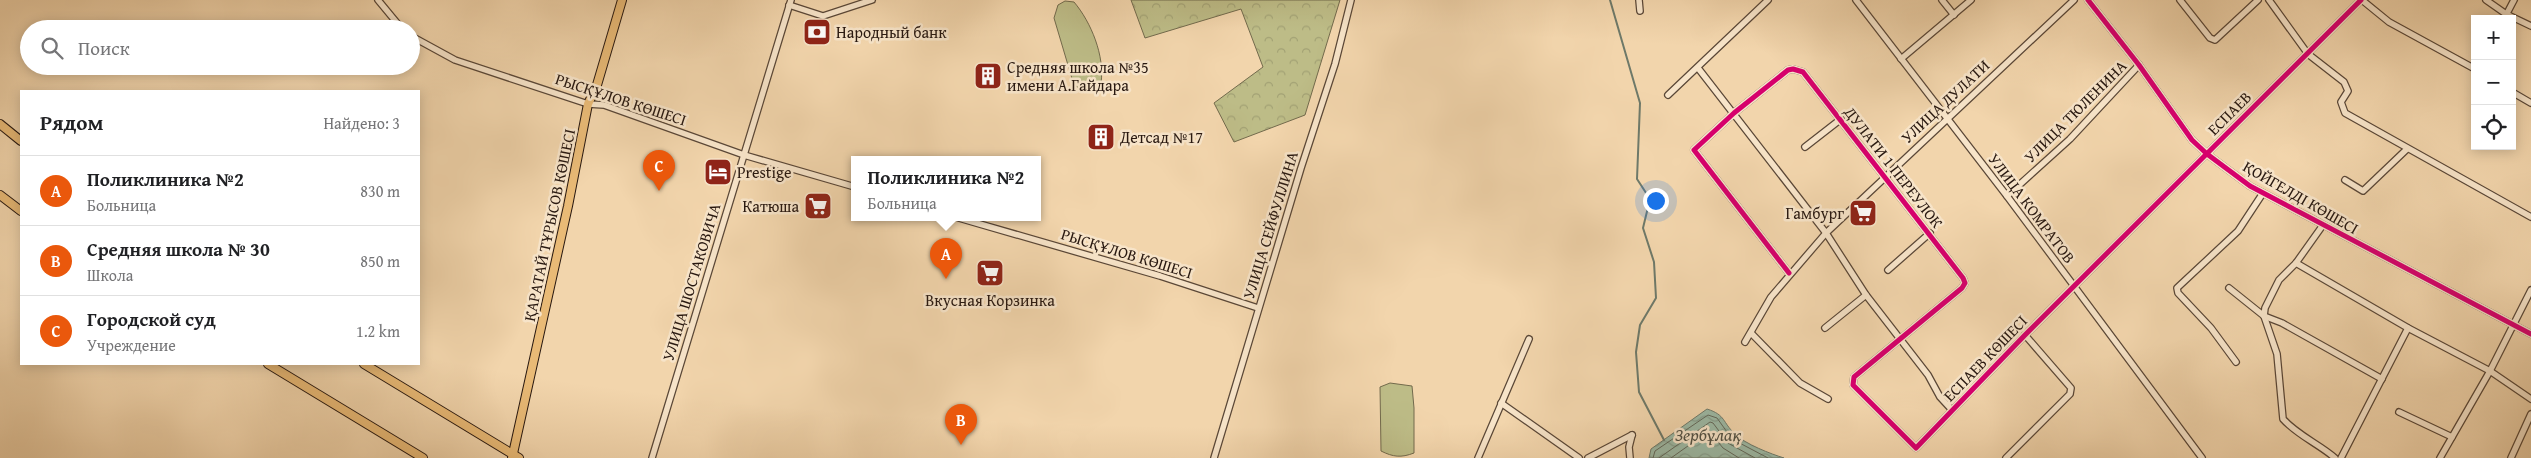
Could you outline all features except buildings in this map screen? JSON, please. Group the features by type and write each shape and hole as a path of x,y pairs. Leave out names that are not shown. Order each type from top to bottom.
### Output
{"main road":[{"name":"ҚАРАТАЙ ТҰРЫСОВ КӨШЕСІ","path":"515,457 588,104 597,85 622,0"},
{"path":"0,124 20,140"},
{"path":"0,196 20,210"},
{"path":"270,365 423,458"},
{"path":"366,365 515,457"}],"street":[{"path":"378,0 395,20"},
{"path":"790,2 824,16 872,0"},
{"name":"УЛИЦА СЕЙФУЛЛИНА","path":"1214,458 1258,308 1335,64 1351,0"},
{"path":"1639,0 1640,12"},
{"path":"1668,95 1768,0"},
{"name":"УЛИЦА КОМРАТОВ","path":"1856,0 2007,196 2202,458"},
{"path":"1942,0 1954,15"},
{"path":"1901,59 1971,0"},
{"name":"УЛИЦА ДУЛАТИ","path":"1745,342 1771,297 1789,273 1826,233 2074,0"},
{"name":"ҚОЙГЕЛДІ КӨШЕСІ","path":"2088,0 2139,65 2192,140 2206,154 2263,193 2531,334"},
{"path":"2180,0 2210,38 2215,40 2258,0"},
{"path":"2269,0 2308,54 2344,82 2348,91 2341,102 2345,113 2531,217"},
{"path":"2361,0 2389,22 2471,67"},
{"name":"ЕСПАЕВ","path":"2074,287 2361,0"},
{"path":"2486,0 2504,15"},
{"path":"2506,15 2514,0"},
{"name":"УЛИЦА ШОСТАКОВИЧА","path":"652,458 790,2"},
{"path":"2516,20 2531,26"},
{"name":"РЫСҚҰЛОВ КӨШЕСІ","path":"420,41 455,60 588,104 604,105 744,155 851,186"},
{"name":"УЛИЦА ТЮЛЕНИНА","path":"2007,196 2070,139 2139,65"},
{"path":"1698,68 1826,233 1866,294 1928,375 1940,397 1952,410"},
{"name":"ДУЛАТИ 1 ПЕРЕУЛОК","path":"1734,113 1788,70 1793,69 1804,72 1964,278 1965,283 1962,288 1901,340"},
{"path":"2516,94 2531,103"},
{"path":"1734,113 1696,146 1695,155 1789,273"},
{"path":"1805,147 1841,119"},
{"path":"2345,180 2363,191 2407,149"},
{"path":"2236,362 2211,328 2178,293 2177,288 2238,231 2263,193"},
{"name":"РЫСҚҰЛОВ КӨШЕСІ","path":"969,221 1160,276 1258,308"},
{"path":"2323,225 2296,264 2285,272 2269,297 2264,316 2277,354 2283,419 2289,425 2322,446 2335,458"},
{"path":"1888,270 1930,233"},
{"path":"2296,264 2408,328 2490,371 2531,399"},
{"name":"ЕСПАЕВ КӨШЕСІ","path":"1901,340 1854,377 1852,381 1853,385 1916,448 2025,334 2074,287"},
{"path":"2229,288 2264,316 2382,379"},
{"path":"2440,458 2490,371 2531,290"},
{"path":"1825,328 1866,294"},
{"path":"2341,458 2408,328"},
{"path":"1750,333 1800,383 1828,399"},
{"path":"2006,458 2070,394 2071,388 2025,334"},
{"path":"1478,458 1529,339"},
{"path":"1501,403 1579,458"},
{"path":"2399,412 2452,437"},
{"path":"2511,458 2531,414"},
{"path":"1588,458 1632,435 1629,447 1630,458"}],"green space":[{"path":"1131,0 1340,0 1305,115 1234,142 1214,103 1263,67 1241,9 1145,38"},
{"path":"1065,1 1074,2 1080,10 1091,29 1099,51 1102,73 1101,83 1090,89 1079,89 1073,82 1054,18 1058,5"},
{"path":"1390,383 1412,386 1414,453 1405,456 1393,456 1381,451 1380,387"}],"water":[{"name":"Зербұлақ","path":"1707,409 1721,416 1739,438 1784,458 1649,458 1651,449"}],"waterway":[{"path":"1610,0 1640,103 1637,179 1650,199 1643,228 1654,262 1656,298 1640,325 1636,352 1639,392 1664,440"}],"cycle path":[{"path":"2088,0 2139,65 2192,140 2207,154 2250,186 2531,334"},
{"path":"1789,273 1694,150 1734,113 1788,70 1793,69 1803,72 1965,283 1962,288 1854,377 1853,385 1916,448 2025,335 2361,0"}],"place":[{"name":"Народный банк","path":"817,32"},
{"name":"Средняя школа №35 имени А.Гайдара","path":"988,76"},
{"name":"Детсад №17","path":"1101,137"},
{"name":"Prestige","path":"718,172"},
{"name":"Городской суд","path":"659,191"},
{"name":"Катюша","path":"818,206"},
{"name":"Гамбург","path":"1863,213"},
{"name":"Вкусная Корзинка","path":"990,273"},
{"name":"Поликлиника №2","path":"946,279"},
{"name":"Средняя школа № 30","path":"961,445"}]}
